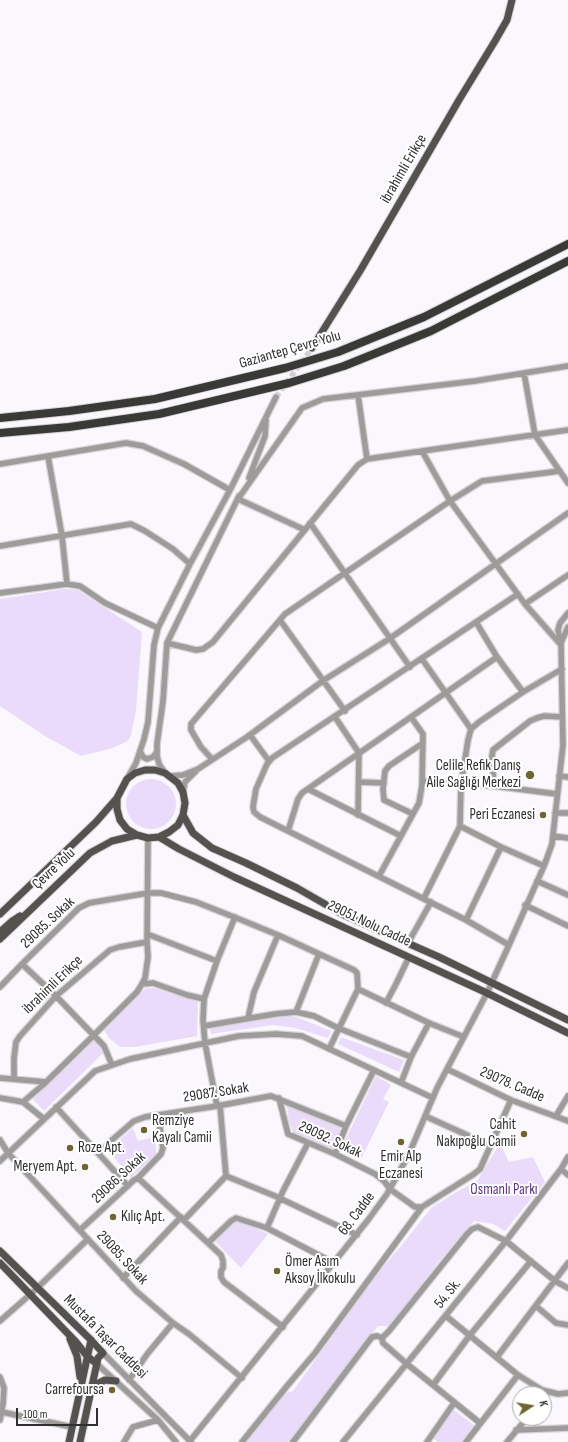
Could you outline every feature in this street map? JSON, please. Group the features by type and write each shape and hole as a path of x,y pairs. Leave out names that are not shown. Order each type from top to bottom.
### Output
{"highway":[{"name":"Gaziantep Çevre Yolu","path":"0,418 155,399 285,368 338,352 424,317 568,244"},
{"name":"Gaziantep Çevre Yolu","path":"0,433 69,427 159,414 290,383 344,366 431,331 568,261"}],"main road":[{"name":"ibrahimli Erikçe","path":"312,348 360,271 459,100 496,41 507,20 512,0"},
{"path":"183,792 178,783 168,774 155,770 145,770 135,773 127,779 117,798 117,809 120,820 127,829 137,835 148,838 159,837 170,832 178,824 183,814"},
{"name":"29051 Nolu Cadde","path":"183,792 185,803 183,814 193,833 212,848 297,888 344,915 408,943 568,1020"},
{"name":"Çevre Yolu","path":"0,914 104,813 117,798"},
{"name":"Çevre Yolu","path":"0,939 90,853 112,841 137,835"},
{"name":"29051 Nolu Cadde","path":"159,837 234,877 487,993 568,1033"},
{"path":"0,919 45,871"},
{"path":"0,932 10,922 33,908"},
{"name":"Mustafa Taşar Caddesi","path":"0,1251 87,1356 97,1364"},
{"name":"Mustafa Taşar Caddesi","path":"0,1263 91,1340 103,1353"},
{"path":"65,1330 77,1356 81,1385"},
{"path":"69,1442 91,1340"},
{"path":"80,1442 98,1358 103,1353"},
{"path":"92,1389 97,1384 105,1380 116,1381"}],"street":[{"path":"238,499 302,408 323,400 475,381 568,366"},
{"path":"524,373 535,434 568,483"},
{"path":"358,395 367,459"},
{"path":"127,779 136,763 148,722 154,645 158,628 276,398"},
{"path":"198,769 183,774 168,774 159,764 157,744 163,701 167,643 252,472 265,436 266,419"},
{"path":"167,643 196,650 203,649 213,642 358,465 367,459 568,430"},
{"path":"0,464 126,443 143,446 184,464 230,490"},
{"path":"422,451 450,501 525,604 561,644 568,626"},
{"path":"48,456 62,536 67,584"},
{"path":"212,760 191,730 191,724 284,614 345,574 450,501 486,480 560,471"},
{"path":"238,499 304,530"},
{"path":"183,792 185,782 198,769 250,735 324,680 389,639 568,513"},
{"path":"310,523 389,639 410,667"},
{"path":"0,546 131,524 173,549 190,564"},
{"path":"525,604 568,575"},
{"path":"0,593 67,584 80,586 105,603 158,628"},
{"path":"509,944 424,898 260,817 254,812 252,807 256,789 269,761 518,594"},
{"name":"68. Cadde","path":"190,1442 357,1235 390,1189 409,1154 447,1069 487,993 544,866 552,844 559,776 565,745 562,717 565,700 561,644 558,630 560,624 568,613"},
{"path":"280,620 345,711"},
{"path":"476,622 498,657 523,692"},
{"path":"288,831 298,799 302,793 498,657"},
{"path":"422,658 471,729"},
{"path":"424,898 460,826 460,785 471,729 523,692 562,669"},
{"path":"494,786 493,750 530,721 544,716 562,717"},
{"path":"335,717 359,753 358,815"},
{"path":"380,876 419,803 422,781 423,734 411,717"},
{"path":"250,735 269,761"},
{"path":"413,814 384,800 385,771 389,766 423,743"},
{"path":"140,751 143,757 147,759 153,757 157,752"},
{"path":"559,776 568,777"},
{"path":"422,781 460,785 494,786 557,794"},
{"path":"359,782 384,783"},
{"path":"308,789 401,836"},
{"path":"555,813 568,813"},
{"path":"460,826 544,866"},
{"path":"553,836 568,838"},
{"path":"23,1102 94,1036 137,992 142,984 147,968 148,957 148,838"},
{"path":"466,920 500,846"},
{"path":"537,880 568,895"},
{"name":"29085. Sokak","path":"0,987 79,908 89,903 148,893 161,893 196,902 235,917 354,970 357,973 358,989"},
{"path":"408,943 431,902"},
{"path":"526,905 568,926"},
{"path":"226,1176 218,1106 205,1043 204,999 217,961 235,917"},
{"path":"147,934 217,961"},
{"path":"248,1018 254,992 278,935"},
{"name":"ibrahimli Erikçe","path":"14,1079 16,1042 56,996 110,950 118,947 147,942"},
{"path":"296,1012 319,954"},
{"path":"386,1002 408,957"},
{"path":"22,964 56,996 104,1046 112,1065"},
{"path":"142,984 153,983 187,995 204,999"},
{"path":"329,1049 358,989 429,1023 464,1037"},
{"path":"204,1026 248,1018 296,1012 314,1016 338,1028 411,1057"},
{"path":"401,1083 411,1057 429,1023"},
{"path":"0,1160 95,1070 130,1059 239,1036 276,1034 302,1036 433,1098"},
{"name":"29078. Cadde","path":"447,1069 511,1100 568,1121"},
{"path":"335,1154 346,1126 374,1070"},
{"path":"0,1078 46,1082"},
{"name":"29087. Sokak","path":"99,1154 112,1140 134,1121 158,1115 271,1096 346,1126"},
{"path":"556,1116 568,1096"},
{"path":"0,1098 23,1102 44,1119"},
{"name":"29092. Sokak","path":"279,1098 288,1134 335,1154 375,1174 384,1181 390,1189 415,1207 422,1207"},
{"path":"242,1442 315,1354 422,1207 480,1169 489,1145 511,1100"},
{"path":"56,1107 128,1186"},
{"name":"29086. Sokak","path":"80,1230 138,1178 155,1162 161,1154 164,1148 158,1115"},
{"path":"425,1116 489,1145"},
{"name":"29085. Sokak","path":"0,1140 8,1153 136,1291 173,1323 189,1334 242,1378"},
{"path":"267,1228 308,1143"},
{"name":"54. Sk.","path":"343,1442 506,1241 561,1169 568,1157"},
{"path":"561,1169 568,1174"},
{"path":"226,1176 280,1199 357,1235"},
{"path":"123,1278 226,1176"},
{"path":"138,1178 221,1255 223,1261 221,1277 224,1282 283,1327"},
{"path":"208,1243 231,1220 236,1218 267,1228 334,1263"},
{"path":"382,1338 466,1234 472,1229 478,1228 506,1241 555,1281 568,1288"},
{"path":"0,1321 33,1292 88,1239"},
{"path":"433,1385 470,1335 531,1261"},
{"path":"497,1358 568,1263"},
{"path":"536,1306 556,1323 568,1325"},
{"path":"446,1316 518,1375 536,1386"},
{"path":"129,1380 148,1353 173,1323"},
{"path":"293,1442 372,1337 377,1336 382,1338"},
{"path":"382,1338 383,1343 407,1364 480,1423"},
{"name":"Mustafa Taşar Caddesi","path":"103,1353 190,1442"},
{"name":"Mustafa Taşar Caddesi","path":"97,1364 158,1420 176,1442"},
{"path":"466,1442 518,1375"},
{"path":"0,1376 4,1388 0,1420"},
{"path":"552,1393 558,1394 568,1393"},
{"path":"428,1442 454,1403"},
{"path":"2,1412 72,1427"},
{"path":"124,1442 133,1427 158,1420"},
{"path":"507,1442 519,1426"},
{"path":"516,1430 568,1428"}],"green space":[{"path":"65,589 78,590 142,632 136,711 131,735 128,741 110,749 81,756 45,736 0,706 0,599"},
{"path":"146,779 156,779 169,786 176,799 176,809 169,822 156,829 146,829 137,825 130,818 126,809 126,799 130,790 137,783"},
{"path":"146,988 154,988 198,1002 197,1036 135,1047 120,1047 109,1038 104,1030"},
{"path":"287,1015 299,1018 331,1031 328,1038 295,1028 273,1025 211,1034 210,1028"},
{"path":"341,1037 404,1060 399,1072 338,1044"},
{"path":"94,1040 104,1052 44,1111 33,1099"},
{"path":"376,1076 391,1085 383,1099 389,1102 361,1159 341,1149"},
{"path":"287,1105 341,1128 334,1150 294,1134 289,1122"},
{"path":"133,1128 138,1141 154,1137 156,1141 156,1154 131,1178 108,1150"},
{"name":"Osmanlı Parkı","path":"500,1143 509,1162 533,1157 545,1182 505,1231 493,1224 474,1221 437,1264 390,1326 378,1326 288,1442 246,1442 281,1395 293,1391 370,1282 431,1208 477,1181"},
{"path":"237,1220 268,1234 241,1268 214,1240"},
{"path":"454,1410 475,1426 463,1442 438,1442 433,1438"}],"tunnel":[{"path":"276,397 312,348"}],"place":[{"name":"Celile Refik Danış Aile Sağlığı Merkezi","path":"530,775"},
{"name":"Peri Eczanesi","path":"543,815"},
{"name":"Remziye Kayalı Camii","path":"144,1130"},
{"name":"Cahit Nakıpoğlu Camii","path":"524,1134"},
{"name":"Emir Alp Eczanesi","path":"401,1142"},
{"name":"Roze Apt.","path":"70,1148"},
{"name":"Meryem Apt.","path":"85,1167"},
{"name":"Kılıç Apt.","path":"113,1217"},
{"name":"Ömer Asım Aksoy İlkokulu","path":"277,1271"},
{"name":"Carrefoursa","path":"112,1390"}]}
